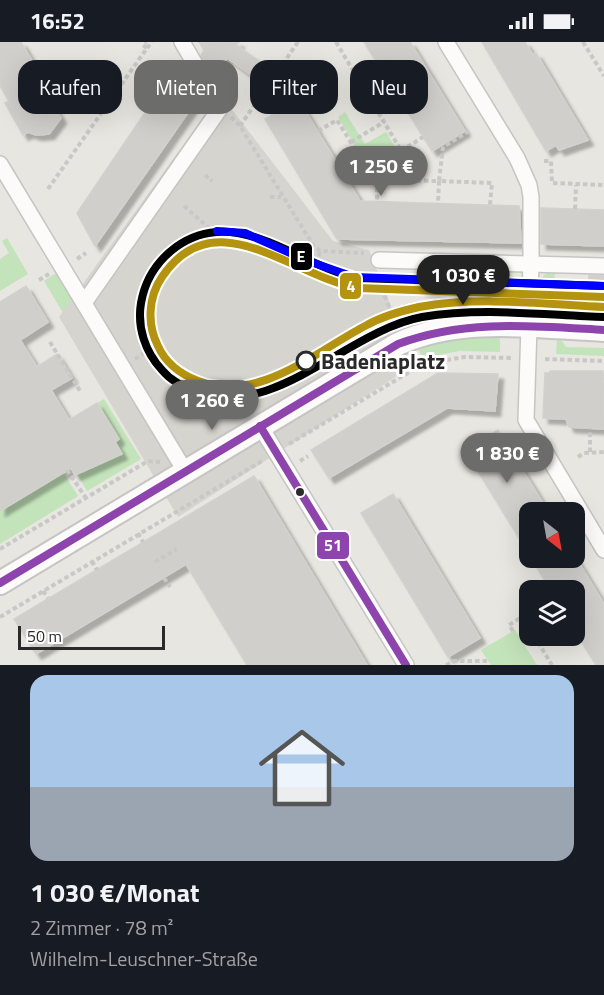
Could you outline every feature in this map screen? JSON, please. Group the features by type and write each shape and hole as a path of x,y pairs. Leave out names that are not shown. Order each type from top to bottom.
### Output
{"street":[{"path":"182,42 193,60"},
{"path":"446,42 524,172 531,197 527,424 604,550"},
{"path":"84,303 216,114"},
{"path":"0,164 185,471"},
{"path":"377,260 604,266"},
{"path":"0,583 260,426 421,333 454,327 604,330"},
{"path":"260,426 406,665"}],"path":[{"path":"146,42 143,45 147,48"},
{"path":"48,189 152,42"},
{"path":"240,126 298,42"},
{"path":"336,42 350,66"},
{"path":"583,42 604,76"},
{"path":"228,114 240,126 313,245 320,251 371,253 377,260 378,283 406,340 423,364"},
{"path":"379,114 411,167 412,180"},
{"path":"318,131 337,120 377,180 377,202"},
{"path":"351,142 384,122"},
{"path":"438,204 443,147 469,131"},
{"path":"401,151 423,137"},
{"path":"544,161 551,161 552,183 604,185"},
{"path":"349,183 369,171"},
{"path":"205,175 212,181"},
{"path":"377,180 492,183 490,205"},
{"path":"575,209 576,185"},
{"path":"270,197 282,197"},
{"path":"184,206 218,236"},
{"path":"316,271 320,251"},
{"path":"50,342 80,391"},
{"path":"122,366 146,352 171,380 186,389 220,400 253,398 271,392 271,387"},
{"path":"0,617 423,364 464,357 604,361"},
{"path":"590,428 590,452"},
{"path":"578,457 590,452 604,452"},
{"path":"0,549 148,461"},
{"path":"67,470 86,498"},
{"path":"138,533 143,542"},
{"path":"155,562 177,549"},
{"path":"92,561 97,570"},
{"path":"164,578 170,587"},
{"path":"43,591 48,598"},
{"path":"513,631 509,625 519,619"},
{"path":"540,646 552,665"},
{"path":"446,665 454,661 488,661"}],"green space":[{"path":"345,112 365,144 386,132 407,167 367,166 338,117"},
{"path":"7,238 28,274 0,291 0,259 9,253 2,241"},
{"path":"549,272 555,273 554,291 538,290 543,276"},
{"path":"56,273 79,311 69,323 44,281"},
{"path":"447,308 502,308 502,317 441,318 404,329 399,316"},
{"path":"559,310 604,311 604,321 559,319"},
{"path":"475,336 500,337 500,352 459,351 423,358 416,345"},
{"path":"557,340 562,341 566,347 604,348 604,356 556,354"},
{"path":"104,399 141,459 87,491 77,474 122,454 115,442 119,439 97,403"},
{"path":"63,472 78,496 0,544 0,511"},
{"path":"515,630 519,636 519,646 525,646 537,665 491,665 481,650"}],"shaded area":[{"name":"Badeniaplatz","path":"206,114 235,114 333,241 369,250 414,365 178,517 59,317"}],"building":[{"path":"0,42 21,42 32,60 18,60 18,114 58,114 61,118 49,134 36,135 28,132 23,135 5,103 9,101 0,86"},
{"path":"199,42 239,42 236,45 257,60 250,60 250,74 238,66 238,60 227,58 226,60 204,60 201,55 204,50"},
{"path":"364,42 410,42 421,60 375,60"},
{"path":"482,42 525,42 533,55 536,53 588,140 559,150 556,145 546,151"},
{"path":"428,71 465,131 432,151 409,114 428,114"},
{"path":"144,114 187,114 95,246 77,213"},
{"path":"273,114 307,114 360,201 519,206 521,243 337,239 265,119"},
{"path":"541,208 604,210 604,246 541,244"},
{"path":"589,275 604,276 603,291 588,290"},
{"path":"26,286 48,322 20,340 37,367 57,354 72,378 51,390 69,420 97,403 119,439 115,442 122,454 75,475 71,468 0,511 0,302"},
{"path":"550,371 603,371 604,429 569,427 566,419 543,418 545,373 550,373"},
{"path":"438,373 498,374 495,411 447,408 329,478 311,450"},
{"path":"498,430 542,502 519,502 519,538 465,450"},
{"path":"254,476 367,665 247,665 186,564 36,654 14,619"},
{"path":"393,494 480,638 448,657 361,513"},
{"path":"537,568 582,568 604,604 604,665 596,665 584,646 585,580 544,580"}],"transit line":[{"path":"217,231 245,233 308,261 354,277 604,286"},
{"name":"E","path":"604,286 359,278 336,272 268,242 245,235 222,232 199,235 176,247 163,258 145,287 140,321 147,347 165,374 177,383 196,391 225,397 254,394 282,384 394,325 422,317 490,312 604,317"},
{"name":"4","path":"604,297 358,288 333,281 255,249 230,243 206,244 183,254 162,277 154,293 151,320 154,338 161,352 180,372 198,381 221,386 243,386 286,371 373,322 419,307 488,301 604,307"},
{"name":"51","path":"0,583 398,344 448,331 499,326 604,330"},
{"name":"51","path":"260,426 406,665"}],"place":[{"name":"Badeniaplatz","path":"306,361"}]}
